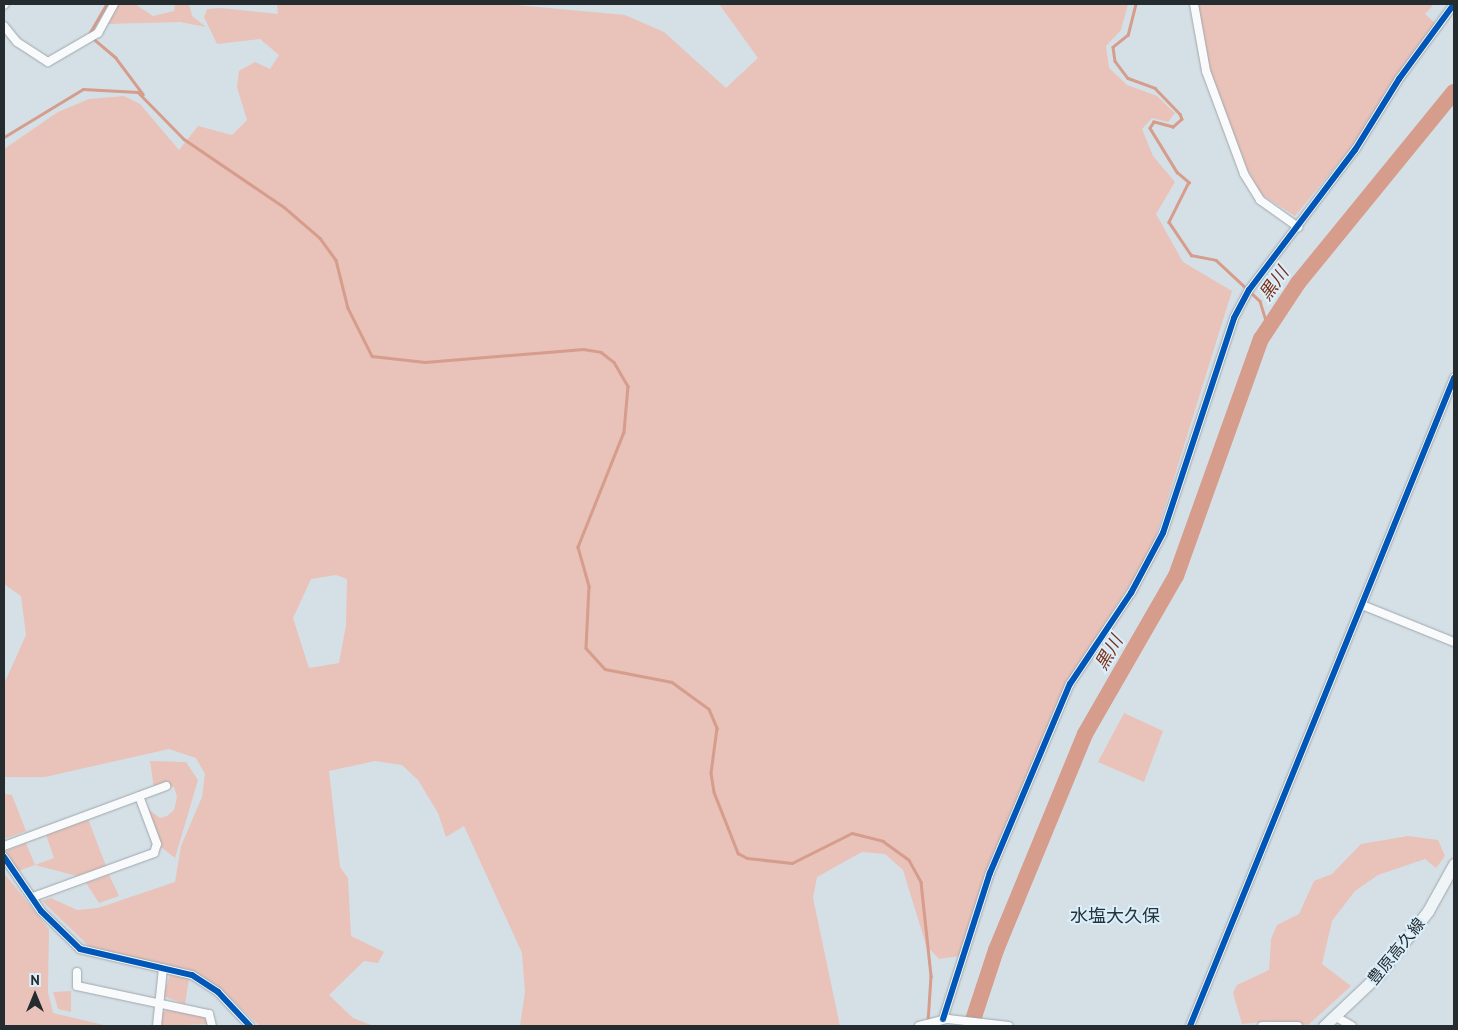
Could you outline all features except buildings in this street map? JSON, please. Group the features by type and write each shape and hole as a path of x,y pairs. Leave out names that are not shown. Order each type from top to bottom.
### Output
{"main road":[{"name":"豊原高久線","path":"1324,1026 1336,1017 1404,942 1454,864"}],"street":[{"path":"4,26 18,42 48,62 98,33 114,4"},
{"path":"1194,4 1206,71 1244,174 1260,200 1298,227"},
{"path":"944,1019 990,873 1070,684 1131,593 1163,533 1234,318 1249,290 1298,227 1454,4"},
{"path":"1190,1026 1454,378"},
{"path":"1362,605 1454,642"},
{"path":"4,846 166,786"},
{"path":"33,897 154,853 157,844 139,796"},
{"path":"4,857 33,897 80,949 192,975 210,986 250,1026"},
{"path":"156,1026 156,1004 163,968"},
{"path":"77,972 76,986 209,1014 212,1026"},
{"path":"1336,1017 1352,1026"},
{"path":"920,1026 944,1019 1009,1026"},
{"path":"1262,1026 1298,1026"}],"shaded area":[{"path":"117,4 135,4 153,16 174,11 175,4 189,4 192,16 206,27 180,22 107,24"},
{"path":"277,4 506,4 625,15 664,32 726,88 758,58 719,4 1128,4 1121,30 1106,46 1109,68 1127,85 1157,96 1175,113 1168,122 1152,118 1142,129 1153,156 1175,182 1156,214 1183,262 1232,291 1151,552 1067,682 988,870 960,956 939,959 926,945 903,870 885,854 862,852 817,877 813,898 840,1026 520,1026 525,992 522,953 464,826 446,837 438,813 418,780 402,765 375,761 329,771 340,867 348,878 351,936 384,952 378,963 364,961 329,995 353,1018 374,1026 260,1026 219,988 190,972 92,949 42,901 51,898 77,910 98,908 175,882 181,846 202,797 205,774 196,758 169,749 45,777 4,777 4,684 26,635 21,596 4,584 4,149 58,112 89,99 124,96 140,104 179,150 198,126 232,135 247,120 237,87 239,71 255,62 270,69 279,55 260,39 217,44 204,17 207,9 221,8 278,14","holes":["336,575 347,579 346,625 339,663 309,668 293,618 311,579"]},
{"path":"1198,4 1434,4 1425,14 1435,23 1367,128 1295,216 1262,195 1247,169 1209,70"},
{"path":"1124,713 1163,731 1144,782 1098,762"},
{"path":"150,761 186,762 198,780 175,858 161,847 149,810 160,818 167,816 174,810 177,797 174,787 154,788"},
{"path":"4,794 12,795 26,831 4,839"},
{"path":"88,819 106,866 77,876 35,865 54,858 46,835"},
{"path":"1408,836 1438,840 1445,856 1436,868 1425,859 1378,875 1355,891 1332,921 1322,964 1351,986 1308,1025 1269,1021 1242,1024 1233,993 1237,985 1269,970 1271,939 1277,925 1299,914 1314,881 1332,874 1361,844"},
{"path":"26,843 35,865 18,871 4,852"},
{"path":"4,873 49,929 48,992 53,1013 108,1026 4,1026"},
{"path":"109,875 119,896 99,903 86,883"},
{"path":"170,975 189,979 185,1004 163,996"},
{"path":"71,991 71,1012 58,1009 53,992"},
{"path":"167,1010 204,1017 208,1024 161,1026 160,1014"}],"waterway":[{"path":"107,4 89,35 116,58 143,94"},
{"path":"1136,4 1128,35 1113,47 1115,61 1128,78 1155,88 1180,114 1182,119 1173,127 1154,122 1150,128 1177,172 1189,182 1169,222 1191,255 1216,260 1260,301 1268,328"},
{"path":"4,137 83,89 138,92 184,139 284,207 320,238 336,260 348,308 372,356 425,362 583,349 601,352 614,362 628,386 624,432 578,547 589,586 586,648 605,669 672,682 709,709 717,728 711,773 714,792 738,853 747,858 792,863 852,833 883,841 909,860 921,882 931,976 928,1023"},
{"name":"黒川","path":"971,1026 996,950 1085,734 1176,576 1261,339 1298,283 1454,92"}],"cycle path":[{"path":"943,1019 990,873 1070,684 1131,593 1163,533 1234,318 1249,290 1355,150 1399,79 1454,4"},
{"path":"1190,1026 1454,378"},
{"path":"4,857 41,911 80,949 192,975 218,992 250,1026"}],"district":[{"name":"水塩大久保","path":"1115,916"}]}
